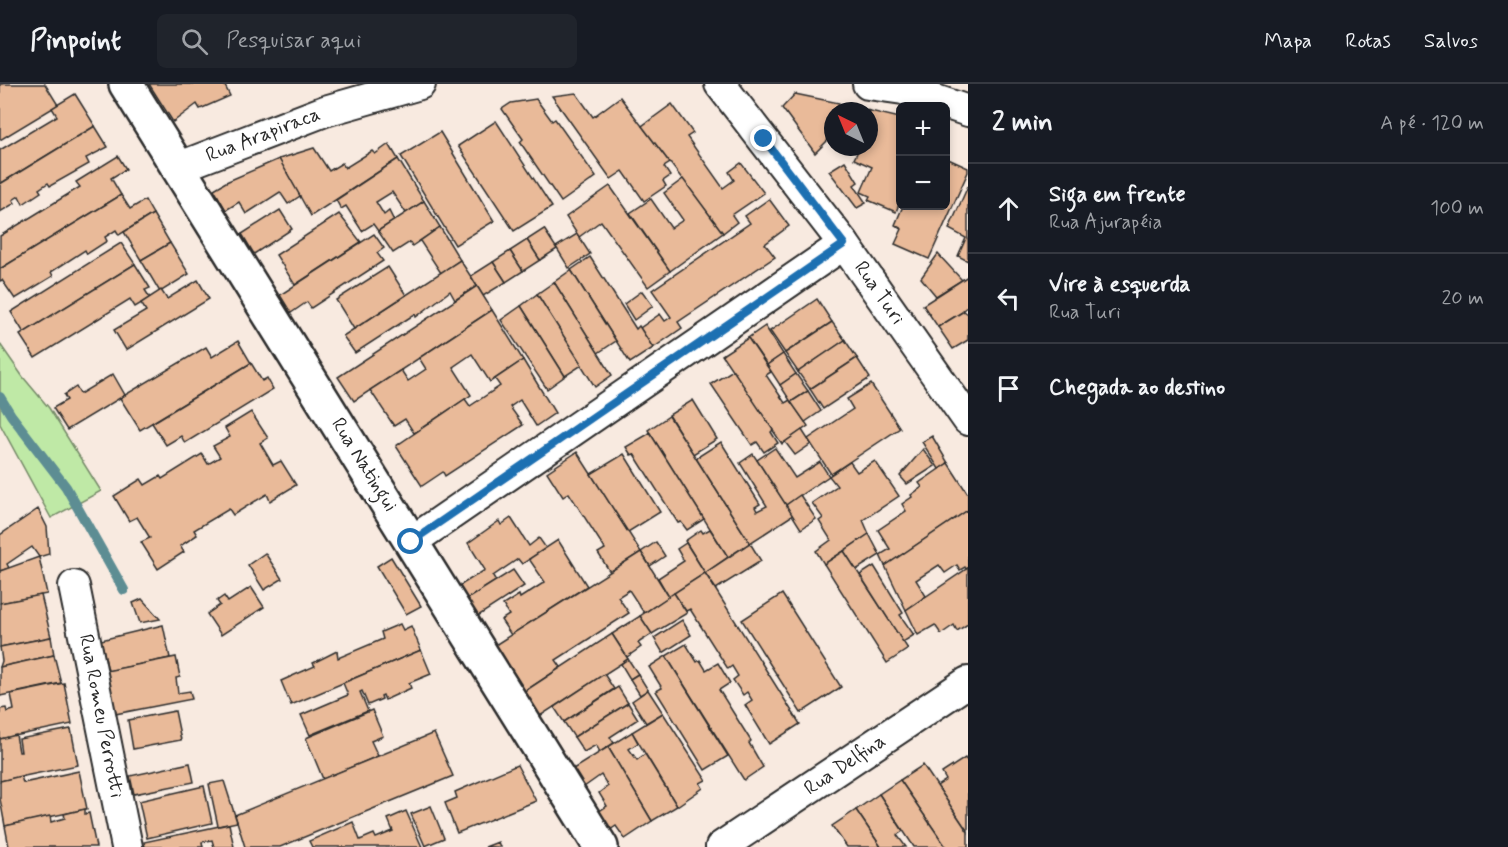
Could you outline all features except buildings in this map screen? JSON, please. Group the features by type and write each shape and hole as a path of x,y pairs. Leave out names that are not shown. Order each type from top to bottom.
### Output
{"street":[{"name":"Rua Natingui","path":"126,84 601,847"},
{"name":"Rua Arapiraca","path":"177,168 325,111 420,84"},
{"name":"Rua Turi","path":"720,84 844,244 968,420"},
{"path":"868,84 903,87 968,111"},
{"path":"411,542 844,244"},
{"name":"Rua Romeu Perrotti","path":"74,586 127,847"},
{"name":"Rua Delfina","path":"721,847 968,682"}],"green space":[{"path":"0,344 49,408 101,491 51,518 0,424"}],"waterway":[{"path":"0,397 66,487 124,590"}],"route":[{"path":"411,542 844,244 764,139"}]}
